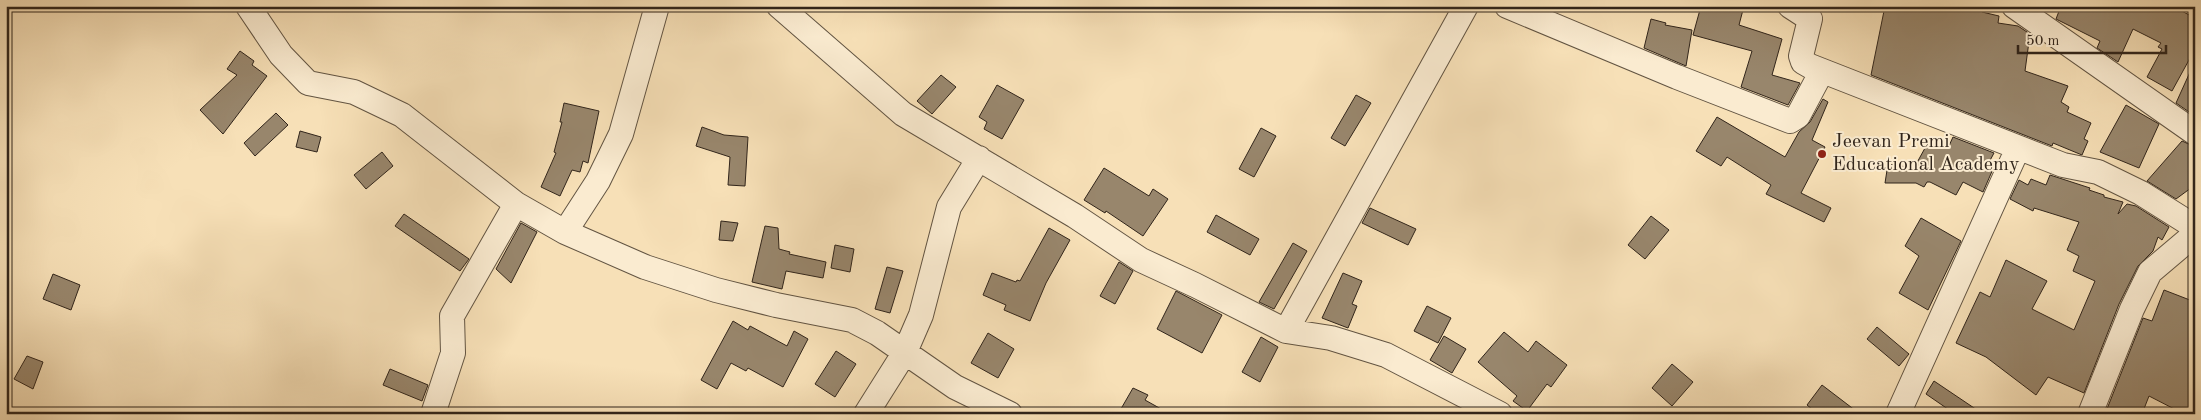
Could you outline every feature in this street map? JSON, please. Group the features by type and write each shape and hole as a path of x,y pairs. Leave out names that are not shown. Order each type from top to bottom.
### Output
{"street":[{"path":"248,6 281,54 308,83 354,92 402,115 516,204 565,232 645,267 716,290 776,305 852,320 878,333 954,386 1010,414"},
{"path":"565,232 598,181 621,134 657,6"},
{"path":"779,6 903,114 1075,216 1141,260 1195,285 1286,332 1331,338 1386,355 1500,414"},
{"path":"1286,332 1466,6"},
{"path":"1507,6 1676,77 1790,121 1798,116 1822,71"},
{"path":"1790,6 1810,19 1801,56 1803,62 2063,165 2098,172 2141,193 2195,227"},
{"path":"2014,6 2195,133"},
{"path":"1898,414 2018,148"},
{"path":"866,414 905,352 921,315 949,207 979,158"},
{"path":"433,414 453,352 452,316 516,204"},
{"path":"2090,414 2126,323 2150,272 2195,234"}],"building":[{"path":"1701,6 1744,6 1739,25 1782,39 1772,75 1800,83 1788,105 1741,87 1752,51 1693,35"},
{"path":"1885,6 1969,6 1982,12 1999,16 1998,23 2018,26 2030,34 2025,71 2068,86 2061,102 2069,107 2067,112 2091,123 2084,139 2088,141 2082,155 2053,143 2052,146 1871,75"},
{"path":"2061,6 2172,6 2195,18 2195,49 2172,91 2147,77 2162,49 2158,47 2161,43 2133,29 2118,62 2097,48 2100,41 2056,19"},
{"path":"1651,19 1666,23 1665,25 1692,30 1686,66 1644,48"},
{"path":"240,51 254,61 252,65 267,76 223,134 200,110 237,75 227,69"},
{"path":"2195,61 2195,116 2176,103"},
{"path":"941,75 956,87 932,114 917,101"},
{"path":"997,85 1024,100 1002,139 984,129 987,122 979,117"},
{"path":"1356,95 1371,103 1345,146 1331,138"},
{"path":"1823,99 1828,102 1812,140 1825,147 1801,193 1831,208 1824,222 1766,194 1771,185 1727,157 1721,166 1696,151 1717,117 1785,157 1799,132 1810,122"},
{"path":"564,103 599,111 588,163 583,161 580,172 572,170 560,196 541,187 556,153 554,152 562,122 560,122"},
{"path":"2126,105 2159,124 2139,168 2100,152"},
{"path":"276,113 288,125 255,156 244,143"},
{"path":"702,127 724,135 748,137 745,186 728,185 730,157 696,146"},
{"path":"1261,128 1276,136 1254,177 1239,169"},
{"path":"300,131 321,137 317,152 296,147"},
{"path":"1953,137 1994,153 1987,166 1993,169 1983,192 1963,182 1956,195 1930,182 1927,182 1924,187 1916,183 1885,183 1888,164 1914,168 1930,139 1948,148"},
{"path":"2182,141 2195,147 2195,185 2176,199 2147,181"},
{"path":"382,152 393,166 366,189 354,175"},
{"path":"1104,168 1149,196 1153,189 1168,199 1143,236 1106,211 1105,213 1084,200"},
{"path":"2050,175 2090,188 2089,190 2104,195 2104,197 2123,202 2118,214 2127,204 2136,206 2169,227 2162,240 2158,237 2153,251 2138,266 2119,304 2084,393 2048,377 2036,395 1986,357 1956,343 1980,292 1990,297 2006,260 2047,281 2032,309 2074,330 2095,281 2073,271 2079,256 2067,250 2079,222 2034,208 2033,211 2010,199 2019,180 2028,185 2031,179 2046,185"},
{"path":"1370,208 1416,229 1408,245 1362,223"},
{"path":"404,214 469,259 460,271 395,226"},
{"path":"1216,215 1259,239 1250,255 1207,232"},
{"path":"1651,216 1669,230 1645,259 1628,245"},
{"path":"1921,218 1961,241 1928,310 1899,293 1919,256 1905,246"},
{"path":"721,221 738,223 733,241 719,240"},
{"path":"521,223 537,232 511,283 496,269"},
{"path":"765,226 778,228 779,249 790,252 789,254 826,262 823,278 786,271 782,289 752,282"},
{"path":"1049,228 1070,240 1046,283 1030,321 1004,310 1006,305 983,295 992,273 1016,282 1017,280 1020,281"},
{"path":"1293,243 1307,251 1274,309 1259,302"},
{"path":"835,245 854,249 850,272 831,268"},
{"path":"1119,262 1133,271 1115,304 1100,296"},
{"path":"887,267 903,271 890,313 875,309"},
{"path":"1343,273 1362,281 1352,304 1357,306 1348,328 1322,318"},
{"path":"53,274 80,285 71,310 43,299"},
{"path":"2164,290 2195,302 2195,414 2184,414 2149,396 2142,414 2105,414 2143,318 2152,321"},
{"path":"1176,291 1222,315 1202,353 1157,329"},
{"path":"1427,306 1451,318 1438,343 1414,331"},
{"path":"733,321 748,330 750,326 787,346 794,331 808,339 783,387 748,368 746,371 731,363 717,389 701,380"},
{"path":"1877,327 1909,354 1899,366 1867,339"},
{"path":"1504,332 1528,352 1536,341 1567,365 1551,387 1547,384 1527,411 1513,401 1517,396 1478,362"},
{"path":"988,333 1014,349 998,378 971,363"},
{"path":"1444,336 1466,349 1452,373 1430,360"},
{"path":"1261,337 1278,347 1260,382 1242,372"},
{"path":"836,351 856,364 835,397 815,384"},
{"path":"27,356 43,362 33,389 14,379"},
{"path":"1672,364 1693,382 1672,406 1652,388"},
{"path":"390,369 428,385 422,401 383,385"},
{"path":"1934,381 1983,414 1955,414 1926,394"},
{"path":"1822,385 1860,414 1818,414 1807,405"},
{"path":"1133,388 1148,395 1145,400 1170,414 1118,414"}],"place":[{"name":"Jeevan Premi Educational Academy","path":"1822,154"}]}
